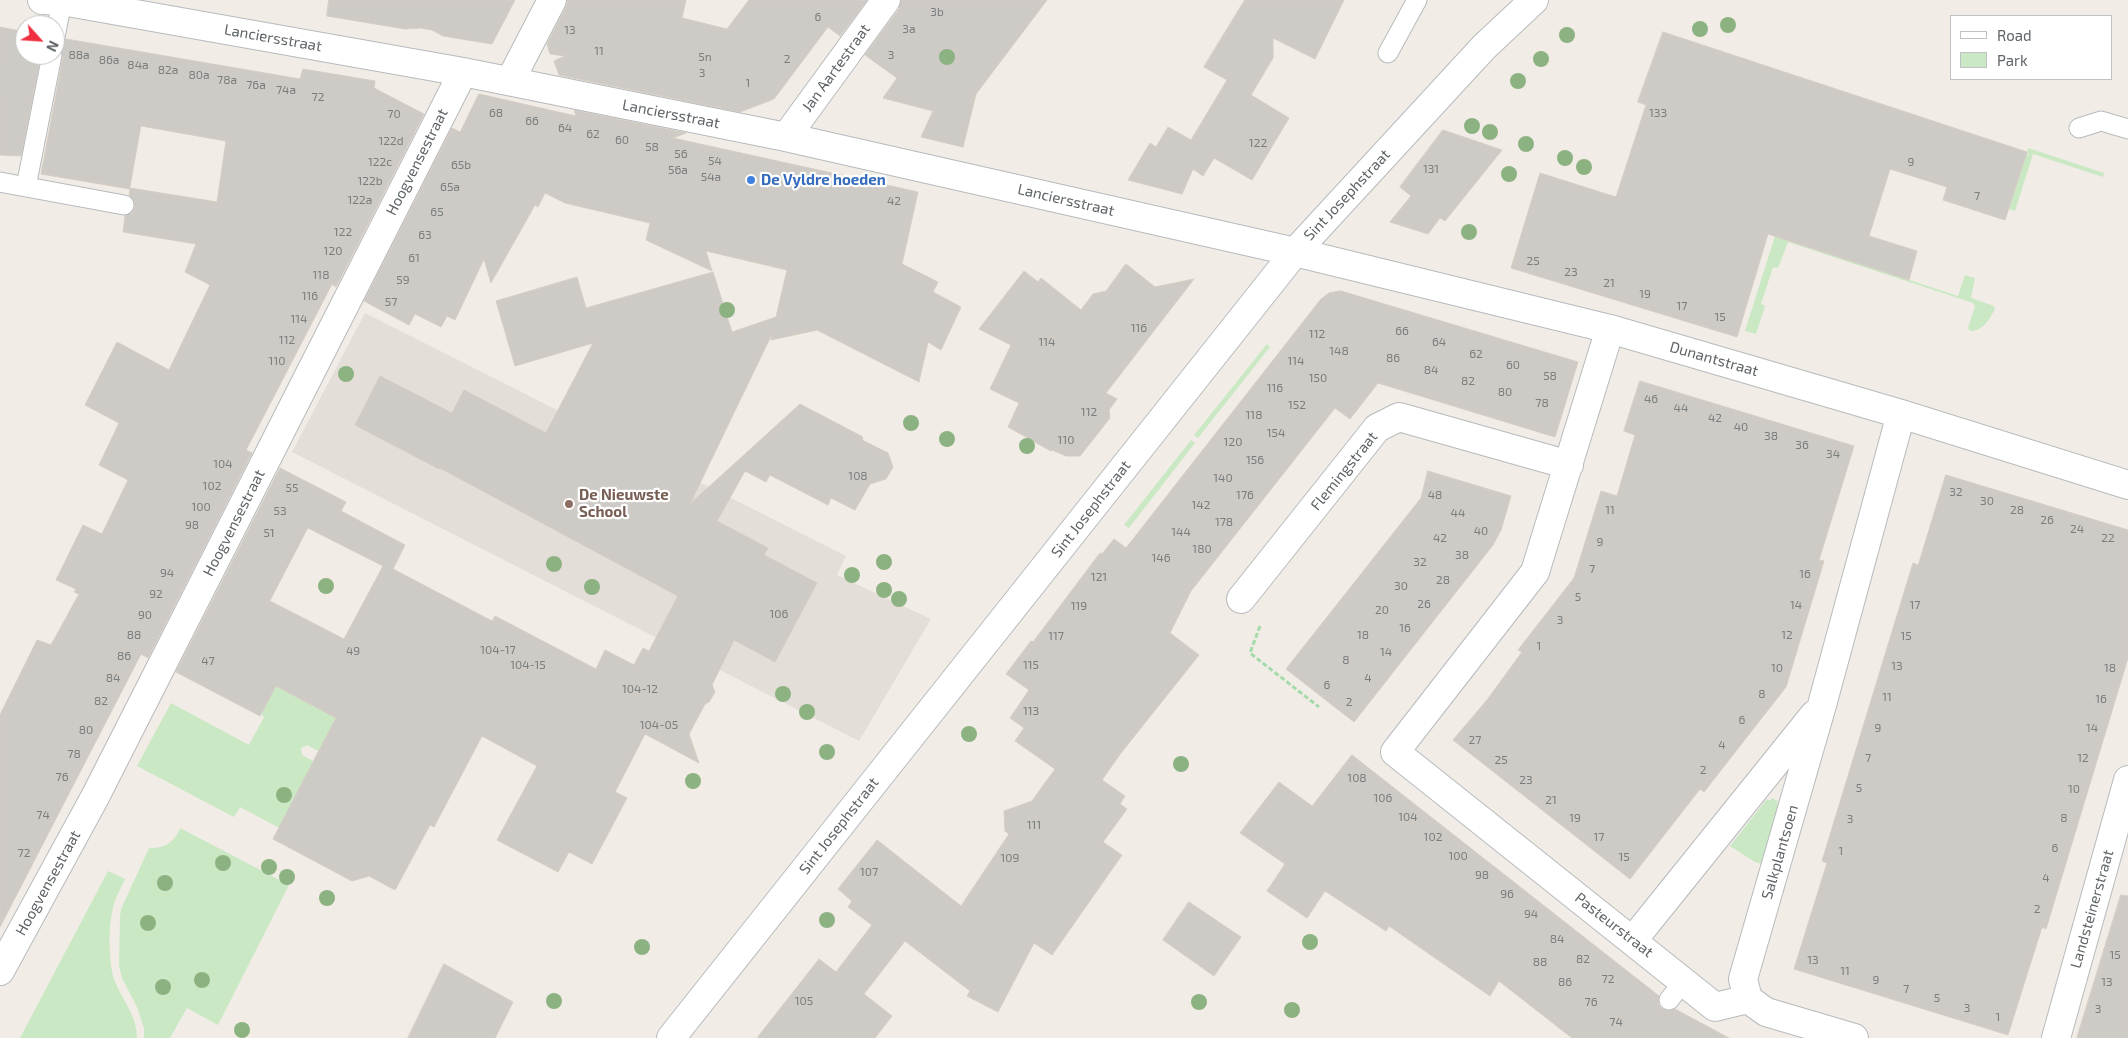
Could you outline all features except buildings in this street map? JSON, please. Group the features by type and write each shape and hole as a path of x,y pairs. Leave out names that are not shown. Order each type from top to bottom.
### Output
{"street":[{"path":"510,82 552,0"},
{"name":"Jan Aartestraat","path":"786,137 886,0"},
{"name":"Sint Josephstraat","path":"671,1038 1295,252 1484,47 1534,0"},
{"name":"Lanciersstraat","path":"52,1 463,72 786,137 1295,252"},
{"name":"Hoogvensestraat","path":"0,971 94,797 463,72"},
{"name":"Dunantstraat","path":"1295,252 1610,330 1901,414 2128,485"},
{"path":"1569,465 1610,330"},
{"name":"Salkplantsoen","path":"1748,999 1743,979 1822,705 1901,414"},
{"name":"Flemingstraat","path":"1241,599 1377,428 1399,418 1569,465"},
{"name":"Pasteurstraat","path":"1569,465 1536,572 1394,752 1633,940 1677,991 1715,1007 1748,999"},
{"name":"Salkplantsoen","path":"1633,940 1822,705"},
{"name":"Landsteinerstraat","path":"2056,1038 2128,780"},
{"path":"1748,999 1766,1012 1854,1038"}],"lane":[{"path":"1388,53 1417,0"},
{"path":"52,1 53,15"},
{"path":"26,187 50,65"},
{"path":"2079,128 2101,120 2128,129"},
{"path":"0,182 124,205"}],"path":[{"path":"1241,599 1264,617 1250,653 1319,708"}],"shaded area":[{"name":"De Nieuwste School","path":"365,313 846,556 837,575 931,619 859,741 292,452"}],"green space":[{"path":"2028,148 2104,173 2103,177 2033,154 2015,211 2009,209 2026,154 2029,155 2027,152"},
{"path":"1775,236 1958,296 1965,275 1975,278 1971,298 1994,306 1995,309 1982,327 1970,331 1968,328 1975,306 1973,303 1788,242 1778,268 1773,267 1761,304 1765,306 1756,334 1745,331"},
{"path":"1267,344 1270,347 1198,438 1194,435"},
{"path":"1191,440 1195,443 1129,528 1124,525"},
{"path":"276,686 347,724 289,833 240,807 234,817 137,766 171,703 249,745 264,717 261,714","holes":["307,745 318,751 313,761 302,755 301,748"]},
{"path":"1772,798 1778,801 1777,804 1780,806 1762,864 1755,862 1730,846 1767,799 1770,801"},
{"path":"180,828 289,885 218,1025 187,1008 170,1038 144,1038 144,1028 137,1007 122,978 119,965 121,909 149,848 168,844"},
{"path":"108,871 125,879 115,901 111,916 110,957 113,977 135,1023 137,1038 20,1038"}],"place":[{"name":"De Vyldre hoeden","path":"751,180"},
{"name":"De Nieuwste School","path":"569,504"}]}
